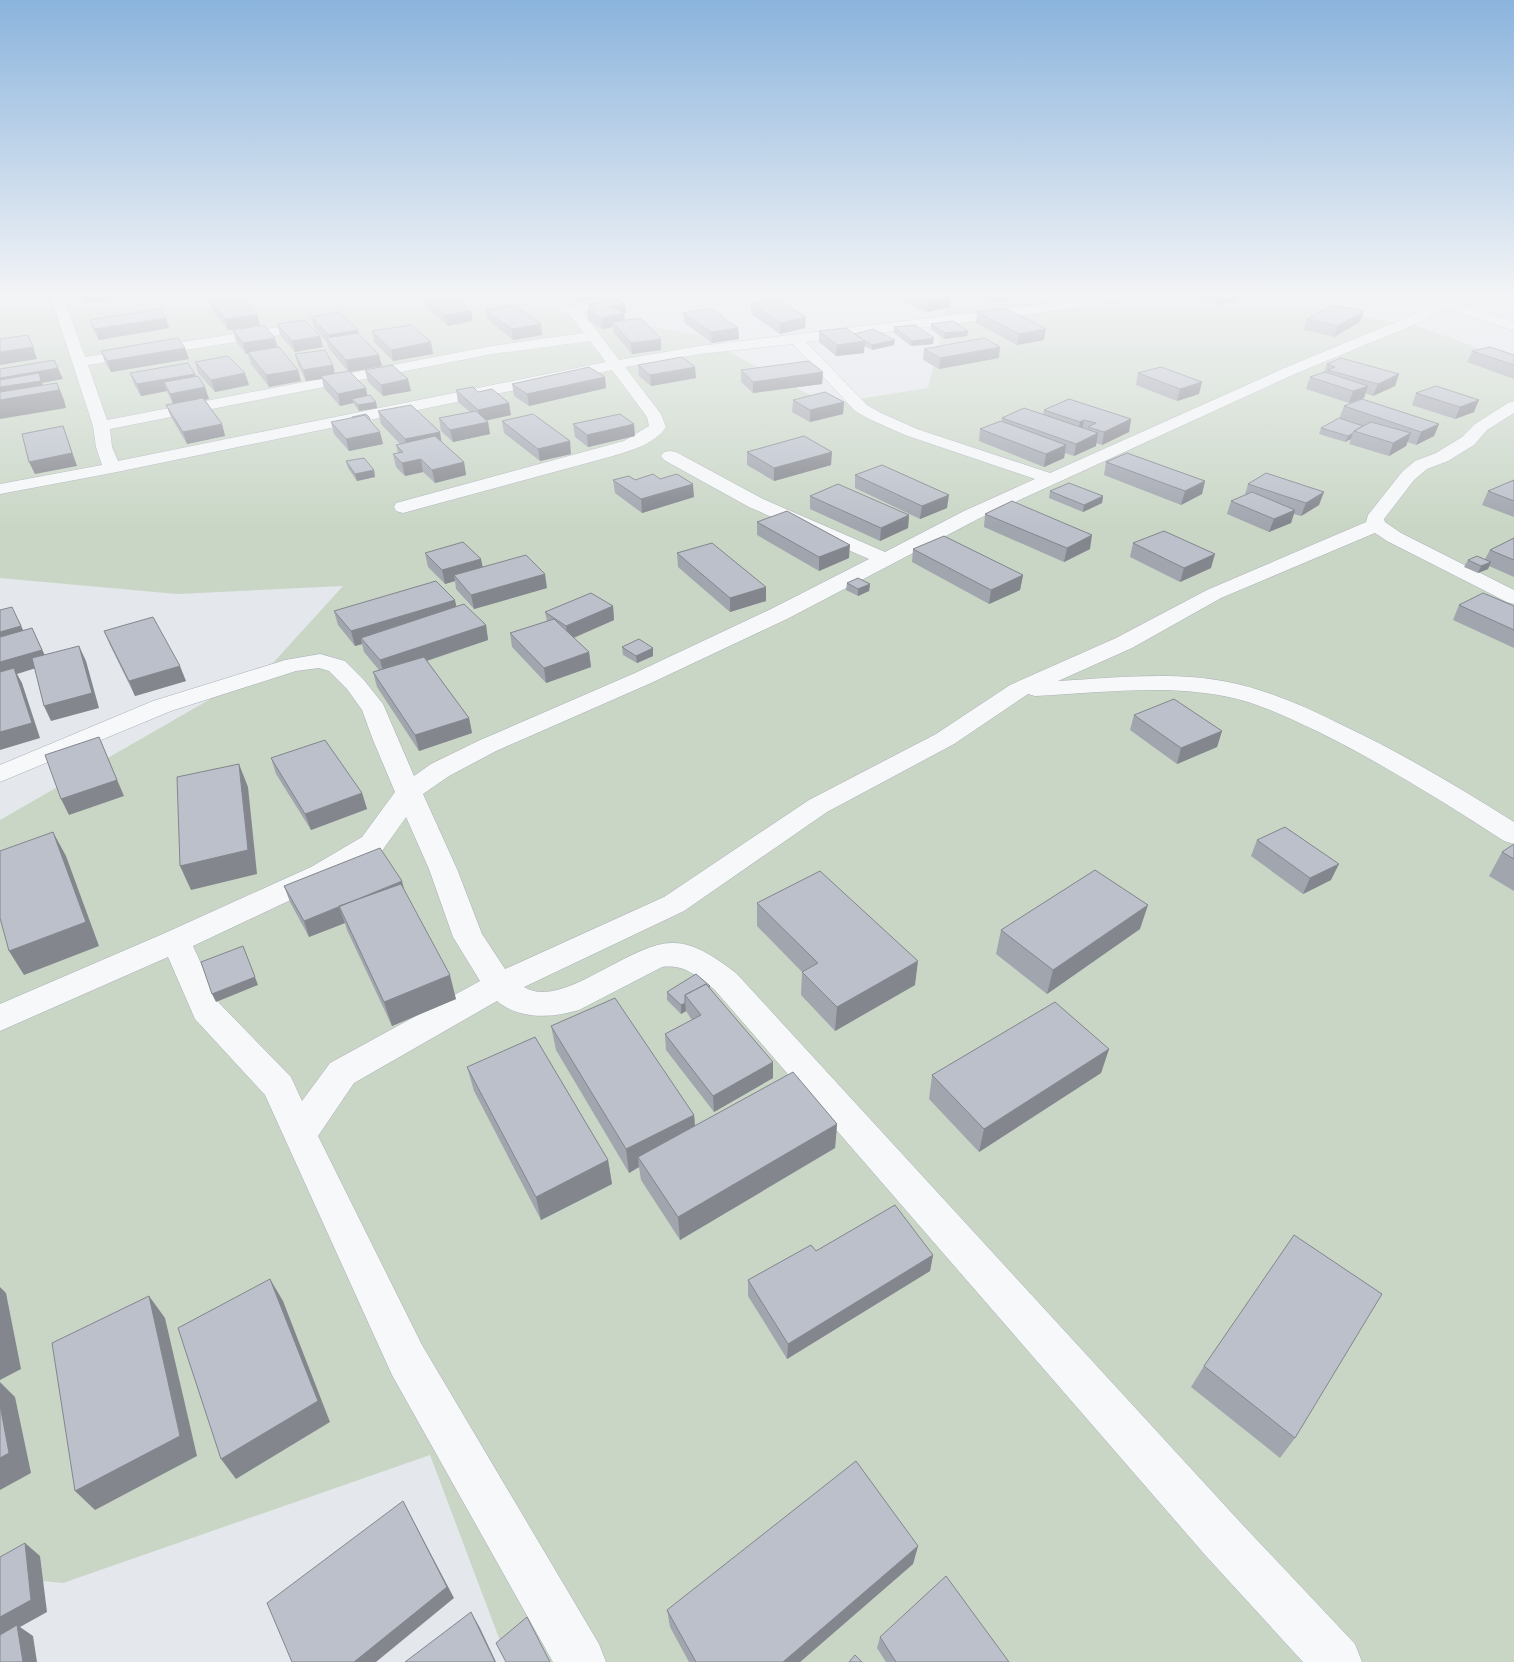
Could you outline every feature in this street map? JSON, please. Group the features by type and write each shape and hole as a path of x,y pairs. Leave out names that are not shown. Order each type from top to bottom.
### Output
{"street":[{"path":"83,372 101,426 104,447 112,468"},
{"path":"101,426 381,372"},
{"path":"0,489 112,468 582,372"},
{"path":"403,507 528,475 612,450 640,440 652,433 658,427 655,417 619,372"},
{"path":"827,372 861,408 875,416 912,432 1051,479"},
{"path":"0,1018 176,942 321,874 372,844 409,791 440,770 487,746 642,678 779,614 971,515 1289,372"},
{"path":"1514,406 1481,427 1468,441 1442,457 1421,465 1408,476 1375,519 1376,525 1394,537 1514,598"},
{"path":"670,456 756,503 885,559"},
{"path":"299,1134 342,1073 499,984 674,904 818,806 944,739 1018,690 1124,643 1214,594 1376,525"},
{"path":"0,774 162,706 221,686 293,665 320,661 337,666 355,684 374,709 385,740 443,869 468,937 499,984 516,999 524,1001 541,1005 568,1001 656,957 675,954 699,962 724,981 1223,1539 1337,1662"},
{"path":"1018,690 1171,683 1226,689 1288,708 1362,744 1450,794 1514,835"},
{"path":"176,942 206,1010 280,1087 299,1134 407,1360 581,1662"}],"green space":[{"path":"0,372 766,372 827,404 928,388 932,372 1514,372 1514,1662 508,1662 430,1455 63,1583 0,1577 0,820 273,663 343,586 177,594 0,578"}],"building":[{"path":"0,372 37,372 0,378"},
{"path":"193,372 195,374 137,384 130,373"},
{"path":"203,372 245,373 211,380"},
{"path":"263,372 288,372 266,375"},
{"path":"350,372 366,388 338,394 321,376"},
{"path":"367,372 399,372 408,379 381,385"},
{"path":"568,372 596,372 605,377 527,394 512,384"},
{"path":"646,372 669,372 650,375"},
{"path":"743,372 823,372 753,382"},
{"path":"1173,372 1202,382 1180,389 1138,373"},
{"path":"1325,372 1368,386 1353,391 1310,377"},
{"path":"1334,372 1390,372 1399,374 1378,384"},
{"path":"39,373 41,381 0,387 0,380"},
{"path":"198,376 205,387 170,394 164,382"},
{"path":"57,383 59,390 0,400 0,392"},
{"path":"1436,386 1479,400 1460,407 1416,393"},
{"path":"473,387 478,392 492,389 509,403 478,410 456,390"},
{"path":"825,392 844,402 810,410 793,400"},
{"path":"370,395 376,402 358,405 352,399"},
{"path":"203,398 222,424 183,432 166,405"},
{"path":"1069,399 1131,419 1104,432 1088,427 1096,423 1084,420 1080,422 1044,410"},
{"path":"1362,399 1439,424 1421,432 1344,406"},
{"path":"411,405 440,432 405,439 378,411"},
{"path":"1024,408 1098,433 1076,444 1002,418"},
{"path":"476,411 488,422 450,430 439,418"},
{"path":"366,414 370,418 368,419 365,415 352,418 352,417"},
{"path":"533,414 570,441 538,449 502,421"},
{"path":"620,414 634,424 587,435 573,424"},
{"path":"365,415 380,432 346,439 331,422"},
{"path":"1339,418 1363,426 1348,436 1321,428"},
{"path":"1001,421 1066,445 1046,454 980,429"},
{"path":"1371,422 1411,433 1393,443 1354,431"},
{"path":"63,426 72,453 29,462 22,434"},
{"path":"435,436 464,462 432,470 421,459 402,463 393,454 403,452 396,445"},
{"path":"804,436 832,452 774,468 747,452"},
{"path":"1127,453 1205,481 1185,491 1106,462"},
{"path":"364,458 374,470 355,474 346,461"},
{"path":"882,465 949,495 922,506 855,475"},
{"path":"1266,473 1324,492 1306,503 1248,484"},
{"path":"653,474 660,479 677,474 693,484 641,499 613,480 629,476 635,480"},
{"path":"1514,480 1514,501 1488,491"},
{"path":"1069,483 1103,496 1084,505 1050,491"},
{"path":"838,484 909,515 881,528 810,496"},
{"path":"1252,492 1295,510 1274,519 1231,501"},
{"path":"1012,501 1092,535 1067,548 985,514"},
{"path":"787,511 850,545 819,557 757,522"},
{"path":"1164,531 1215,554 1184,568 1133,543"},
{"path":"944,536 1023,575 991,590 913,549"},
{"path":"1514,538 1514,560 1490,550"},
{"path":"463,542 481,559 442,570 425,553"},
{"path":"712,543 766,587 730,598 677,553"},
{"path":"526,555 545,574 471,595 454,575"},
{"path":"1477,556 1491,562 1481,566 1468,560"},
{"path":"858,578 870,584 858,589 847,583"},
{"path":"436,581 455,600 351,631 334,611"},
{"path":"591,593 613,606 566,626 545,612"},
{"path":"1483,593 1514,606 1514,630 1459,605"},
{"path":"464,604 486,625 380,660 361,638"},
{"path":"12,607 21,626 0,632 0,610"},
{"path":"153,617 180,666 129,681 104,631"},
{"path":"554,619 589,652 544,668 510,633"},
{"path":"32,628 42,650 0,662 0,637"},
{"path":"639,639 653,648 636,656 622,647"},
{"path":"79,646 92,693 44,706 32,658"},
{"path":"424,657 469,718 415,735 373,672"},
{"path":"14,668 32,723 0,732 0,672"},
{"path":"1174,699 1222,731 1181,748 1134,715"},
{"path":"99,737 117,780 61,799 45,755"},
{"path":"325,740 362,793 305,814 271,758"},
{"path":"239,764 248,850 180,866 177,777"},
{"path":"1285,827 1339,864 1310,878 1257,840"},
{"path":"53,832 86,922 9,951 0,918 0,851"},
{"path":"1514,844 1514,859 1502,852"},
{"path":"380,848 402,881 304,921 284,886"},
{"path":"1095,870 1148,905 1053,970 1001,930"},
{"path":"820,871 918,961 837,1007 802,972 818,963 757,903"},
{"path":"401,884 450,975 384,1002 339,906"},
{"path":"243,946 255,977 212,994 201,962"},
{"path":"696,974 710,986 706,984 685,995 685,1003 681,1005 667,992"},
{"path":"706,984 773,1062 713,1096 665,1034 701,1015 685,995"},
{"path":"615,998 694,1115 626,1149 551,1026"},
{"path":"1055,1002 1109,1049 984,1129 932,1075"},
{"path":"535,1037 608,1160 536,1197 467,1067"},
{"path":"793,1072 837,1124 678,1217 638,1157"},
{"path":"895,1205 933,1255 788,1344 748,1280 811,1245 816,1251"},
{"path":"1294,1235 1382,1294 1295,1438 1204,1366"},
{"path":"270,1279 318,1401 221,1459 178,1328"},
{"path":"149,1296 180,1436 75,1491 52,1343"},
{"path":"0,1405 9,1453 0,1458"},
{"path":"856,1461 918,1546 783,1662 696,1662 667,1610"},
{"path":"403,1501 447,1587 354,1662 292,1662 267,1603"},
{"path":"25,1543 31,1600 0,1617 0,1557"},
{"path":"946,1576 1009,1662 896,1662 880,1637"},
{"path":"471,1612 495,1662 405,1662"},
{"path":"527,1617 550,1662 506,1662 496,1643"},
{"path":"17,1625 23,1662 0,1662 0,1635"},
{"path":"855,1655 862,1662 849,1662"}]}
